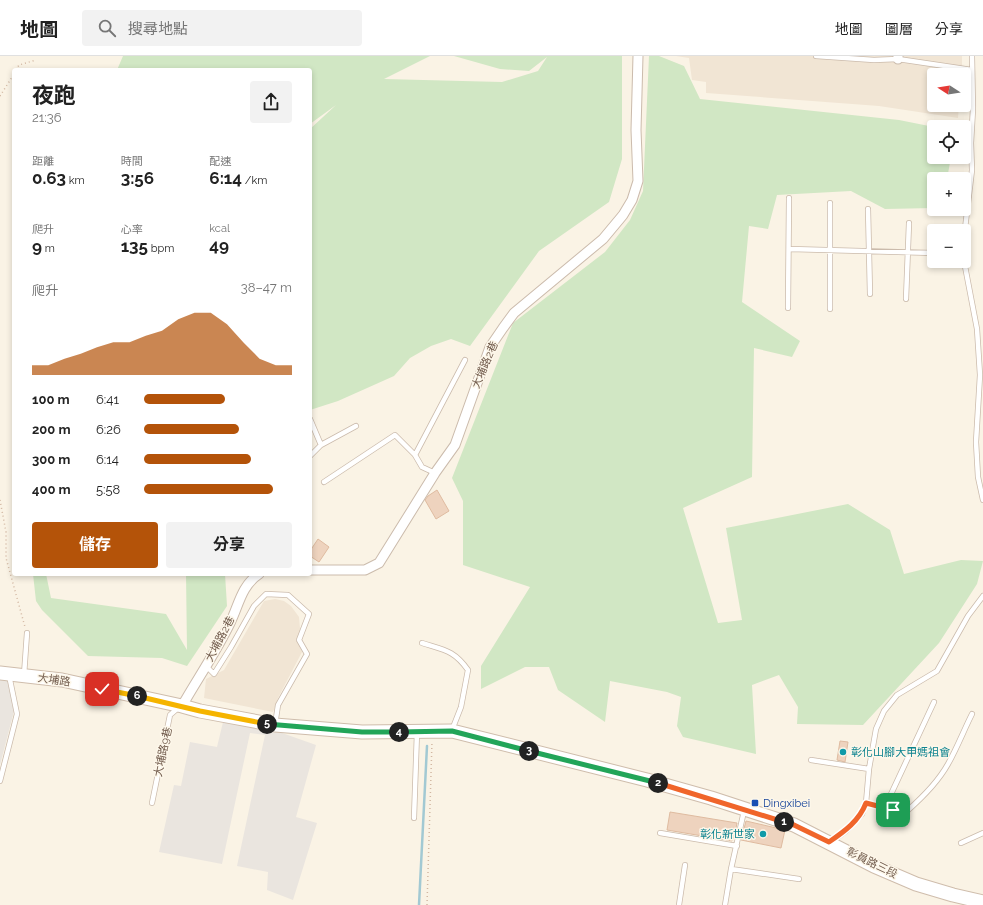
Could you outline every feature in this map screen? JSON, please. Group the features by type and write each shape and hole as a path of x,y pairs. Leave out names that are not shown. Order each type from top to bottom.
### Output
{"main road":[{"name":"大埔路","path":"4,673 62,680 200,711"},
{"name":"彰員路三段","path":"200,711 275,725 362,732 452,731 648,780 794,825 874,866 916,884 952,895 983,902"}],"street":[{"name":"大埔路2巷","path":"312,570 365,570 379,563 455,445 490,347 503,328 514,313 604,239 623,215 632,200 638,181 636,130 638,56"},
{"name":"大埔路2巷","path":"182,706 230,623 244,589 256,576"}],"lane":[{"path":"816,56 874,60 898,57 972,70"},
{"path":"966,224 972,170 972,56"},
{"path":"788,308 790,249 789,198"},
{"path":"830,203 830,309"},
{"path":"868,209 870,294"},
{"path":"906,299 909,223"},
{"path":"790,249 927,253"},
{"path":"965,268 977,329 981,374 976,442 978,477 983,500"},
{"path":"415,455 465,360"},
{"path":"312,424 321,445"},
{"path":"312,454 321,445 356,426"},
{"path":"324,482 395,435 415,455 422,467 436,473"},
{"path":"206,666 214,674 254,606 266,594 288,595 309,614 299,640 307,654 278,705 275,725"},
{"path":"829,842 847,830 862,814 866,803 869,769 876,729 884,711 898,695 937,671 968,616 983,596"},
{"path":"24,676 27,633"},
{"path":"422,643 451,652 462,661 468,670 461,707 452,731"},
{"path":"0,781 17,714 4,673"},
{"path":"885,807 934,702"},
{"name":"大埔路9巷","path":"152,803 170,715 182,706"},
{"path":"866,803 907,811 923,797 948,764 972,714"},
{"path":"414,818 417,731"},
{"path":"811,760 869,769"},
{"path":"726,905 745,810"},
{"path":"660,833 737,846"},
{"path":"961,843 983,833"},
{"path":"679,905 685,865"},
{"path":"732,869 800,879"}],"path":[{"path":"17,68 19,65 36,60"},
{"path":"0,96 12,77"},
{"path":"0,500 6,532 6,558 27,633"},
{"path":"427,905 432,731"}],"shaded area":[{"path":"676,56 962,56 962,68 927,68 927,112 958,112 958,118 879,106 706,93 706,82 692,80 689,58"},
{"path":"275,599 284,601 291,606 299,617 302,652 278,698 273,712 204,698 206,679 224,670 264,601"},
{"path":"0,675 11,677 14,711 0,765"},
{"path":"224,718 268,728 316,745 296,817 317,823 293,900 267,890 268,872 237,866 265,735 250,733 222,864 159,852 174,785 181,786 190,742 217,747"}],"green space":[{"path":"123,56 430,56 384,79 502,82 538,71 547,57 529,71 500,69 454,56 622,56 622,159 609,202 539,251 470,346 451,339 431,346 410,358 394,376 338,401 312,409 312,127 336,105 312,123 312,68 118,68"},
{"path":"649,56 659,56 684,66 700,99 899,120 927,126 927,164 950,164 948,172 927,172 927,208 885,209 851,191 777,195 768,229 749,226 742,302 800,341 792,357 754,348 752,477 683,508 718,623 742,620 726,528 848,504 890,530 904,574 961,560 983,561 977,584 939,643 863,725 797,724 798,707 779,675 752,685 756,754 683,737 677,726 681,697 667,692 610,681 605,722 558,690 549,667 525,667 481,689 481,666 530,587 463,565 463,501 452,478 513,323 605,252 630,220 643,191"},
{"path":"33,576 46,576 51,598 166,614 187,650 186,576 225,576 227,606 187,666 162,658 88,656 42,610 36,601"}],"building":[{"path":"437,490 449,511 436,519 425,500"},
{"path":"318,539 329,547 319,562 312,557 312,548"},
{"name":"彰化山腳大甲媽祖會","path":"840,741 848,742 845,762 837,760"},
{"path":"670,812 737,823 734,838 732,838 732,841 667,830"},
{"name":"彰化新世家","path":"746,821 785,830 781,848 741,840"}],"waterway":[{"path":"419,905 427,746"}],"place":[{"name":"彰化山腳大甲媽祖會","path":"843,752"},
{"name":"Dingxibei","path":"755,803"},
{"name":"彰化新世家","path":"763,834"}],"route":[{"path":"102,689 200,711 275,725 362,732 452,731 648,780 711,798 794,825 829,842 847,830 862,814 866,803 893,810"}]}
